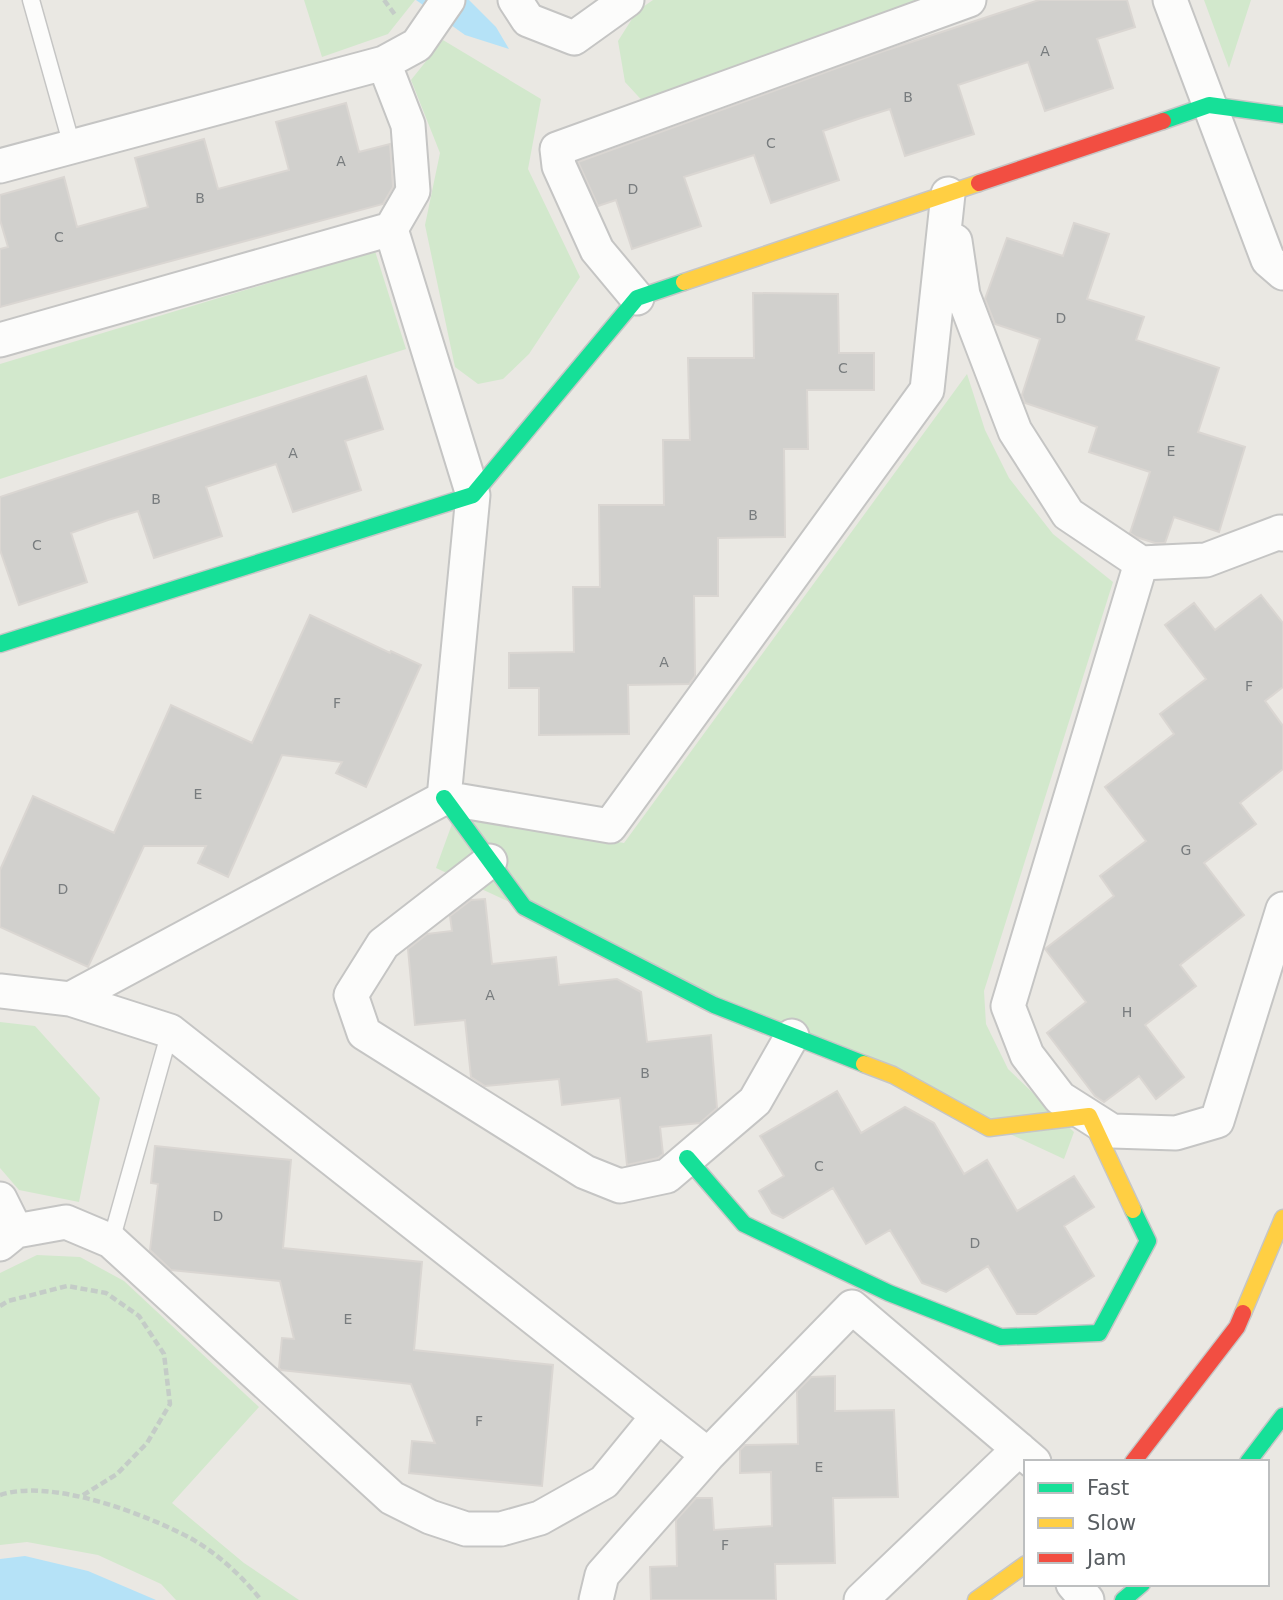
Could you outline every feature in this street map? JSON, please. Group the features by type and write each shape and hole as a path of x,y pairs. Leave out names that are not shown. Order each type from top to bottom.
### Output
{"street":[{"path":"515,0 528,20 574,38 627,0"},
{"path":"638,298 597,250 559,166 557,149 969,0"},
{"path":"1170,0 1268,260 1283,272"},
{"path":"0,166 384,63 417,45 442,9"},
{"path":"0,340 391,229 413,191 408,125 384,63"},
{"path":"0,644 474,495 638,298 1209,105 1283,115"},
{"path":"948,194 963,295 1015,432 1068,514 1141,563 1206,560 1282,528"},
{"path":"70,999 444,798 610,826 927,390 948,194"},
{"path":"391,229 474,495 444,798 524,907 714,1005 893,1075 989,1128 1089,1116"},
{"path":"1141,563 1008,1006 1027,1055 1060,1098 1112,1131 1176,1133 1217,1121 1283,909"},
{"path":"490,861 383,944 351,995 364,1033 585,1172 620,1186 667,1176 755,1101 792,1036"},
{"path":"0,990 70,999 170,1031 708,1455"},
{"path":"687,1158 744,1224 889,1293 1002,1337 1099,1333 1148,1241 1089,1116"},
{"path":"0,1199 8,1237 66,1222 111,1241 392,1497 430,1517 466,1529 501,1530 540,1518 604,1482 657,1416"},
{"path":"1135,1460 1237,1327 1283,1217"},
{"path":"596,1600 603,1575 708,1455 852,1307 1027,1456 861,1600"},
{"path":"1250,1460 1283,1416"},
{"path":"976,1600 1024,1565"},
{"path":"1075,1586 1087,1600"},
{"path":"1124,1600 1140,1586"}],"lane":[{"path":"31,0 72,146"},
{"path":"111,1241 170,1031"}],"path":[{"path":"0,1306 8,1301 67,1286 106,1293 139,1316 164,1354 170,1404 147,1443 117,1474 80,1497"},
{"path":"0,1495 44,1489 147,1518 193,1540 246,1581 261,1600"}],"green space":[{"path":"304,0 415,0 388,34 322,57"},
{"path":"653,0 960,0 648,107 625,82 618,41 637,11"},
{"path":"1204,0 1251,0 1229,68"},
{"path":"443,40 541,99 528,169 580,277 529,354 503,379 478,384 455,367 425,225 440,153 411,80"},
{"path":"375,251 406,349 0,479 0,364"},
{"path":"967,374 985,430 1009,478 1053,534 1113,582 984,991 986,1024 1008,1069 1074,1132 1064,1159 436,868 456,813 624,843"},
{"path":"0,1022 35,1026 100,1098 79,1202 19,1190 0,1168"},
{"path":"37,1255 80,1257 124,1281 259,1407 172,1503 244,1563 299,1600 176,1600 161,1584 98,1555 27,1542 0,1545 0,1273"}],"water":[{"path":"416,0 469,0 496,27 509,49 465,35"},
{"path":"25,1556 88,1571 156,1600 0,1600 0,1559"}],"building":[{"path":"1039,0 1127,0 1135,27 1097,39 1113,88 1045,111 1028,62 958,85 974,134 905,156 890,109 861,118 823,131 839,180 771,203 754,155 684,177 701,226 632,249 616,200 598,206 578,162 881,52"},
{"path":"346,103 359,152 390,144 393,187 383,204 0,307 0,249 8,247 0,220 0,195 64,177 77,227 148,207 135,158 204,139 218,189 289,170 276,122"},
{"path":"1074,223 1109,234 1087,299 1144,317 1136,340 1219,368 1198,432 1245,447 1219,532 1174,517 1165,543 1136,537 1130,533 1150,472 1089,452 1097,427 1025,403 1022,395 1040,339 995,324 985,299 1007,238 1063,256"},
{"path":"753,293 838,294 839,353 874,353 874,390 807,390 808,449 784,449 785,537 718,538 718,596 694,596 695,676 689,684 628,685 629,734 539,735 539,688 509,688 509,653 574,652 573,587 600,587 599,505 664,505 663,440 690,440 688,358 754,358"},
{"path":"366,376 383,429 345,441 361,490 293,512 276,464 206,487 222,536 154,558 138,511 108,520 71,533 87,582 19,605 0,550 0,497"},
{"path":"1261,595 1283,623 1283,687 1265,701 1283,726 1283,769 1240,803 1256,824 1204,863 1244,915 1180,965 1196,986 1145,1025 1184,1077 1156,1099 1139,1076 1104,1102 1095,1096 1047,1033 1086,1002 1045,949 1114,896 1100,876 1146,841 1105,787 1174,734 1160,714 1206,679 1165,625 1194,603 1215,630"},
{"path":"310,615 421,665 366,787 336,773 342,762 282,755 228,877 198,863 206,846 144,846 88,967 0,927 0,870 33,796 114,833 171,705 252,743"},
{"path":"485,899 492,964 556,957 559,985 617,979 641,992 647,1042 711,1035 717,1108 700,1123 660,1127 663,1154 658,1158 627,1165 620,1098 562,1105 559,1079 485,1086 471,1077 465,1020 415,1025 408,949 427,934 452,931 450,916 471,900"},
{"path":"837,1091 861,1133 905,1107 934,1123 964,1174 987,1160 1017,1211 1074,1176 1094,1207 1064,1226 1094,1276 1036,1314 1017,1314 988,1266 946,1292 922,1283 890,1230 866,1244 833,1188 783,1218 772,1213 759,1191 784,1176 760,1136"},
{"path":"155,1146 291,1160 283,1248 422,1262 414,1350 553,1365 542,1486 409,1473 412,1441 435,1443 411,1384 281,1370 282,1338 294,1339 280,1281 171,1270 150,1250 158,1184 151,1183"},
{"path":"835,1376 835,1411 894,1410 898,1497 833,1498 835,1563 775,1564 776,1600 651,1600 650,1567 677,1566 676,1520 696,1498 712,1498 714,1530 772,1526 771,1472 740,1473 740,1450 745,1445 798,1444 797,1391 811,1377"}],"traffic: fast":[{"path":"1163,121 1209,105 1283,115"},
{"path":"0,644 473,495 637,298 684,282"},
{"path":"444,798 524,907 714,1005 864,1064"},
{"path":"687,1158 744,1224 889,1293 1001,1337 1099,1333 1148,1241 1133,1210"},
{"path":"1250,1460 1283,1416"},
{"path":"1123,1600 1140,1586"}],"traffic: slow":[{"path":"684,282 979,183"},
{"path":"864,1064 893,1075 989,1128 1089,1116 1133,1210"},
{"path":"1243,1313 1283,1218"},
{"path":"976,1600 1024,1565"}],"traffic: jam":[{"path":"979,183 1163,121"},
{"path":"1135,1460 1237,1327 1243,1313"}]}
